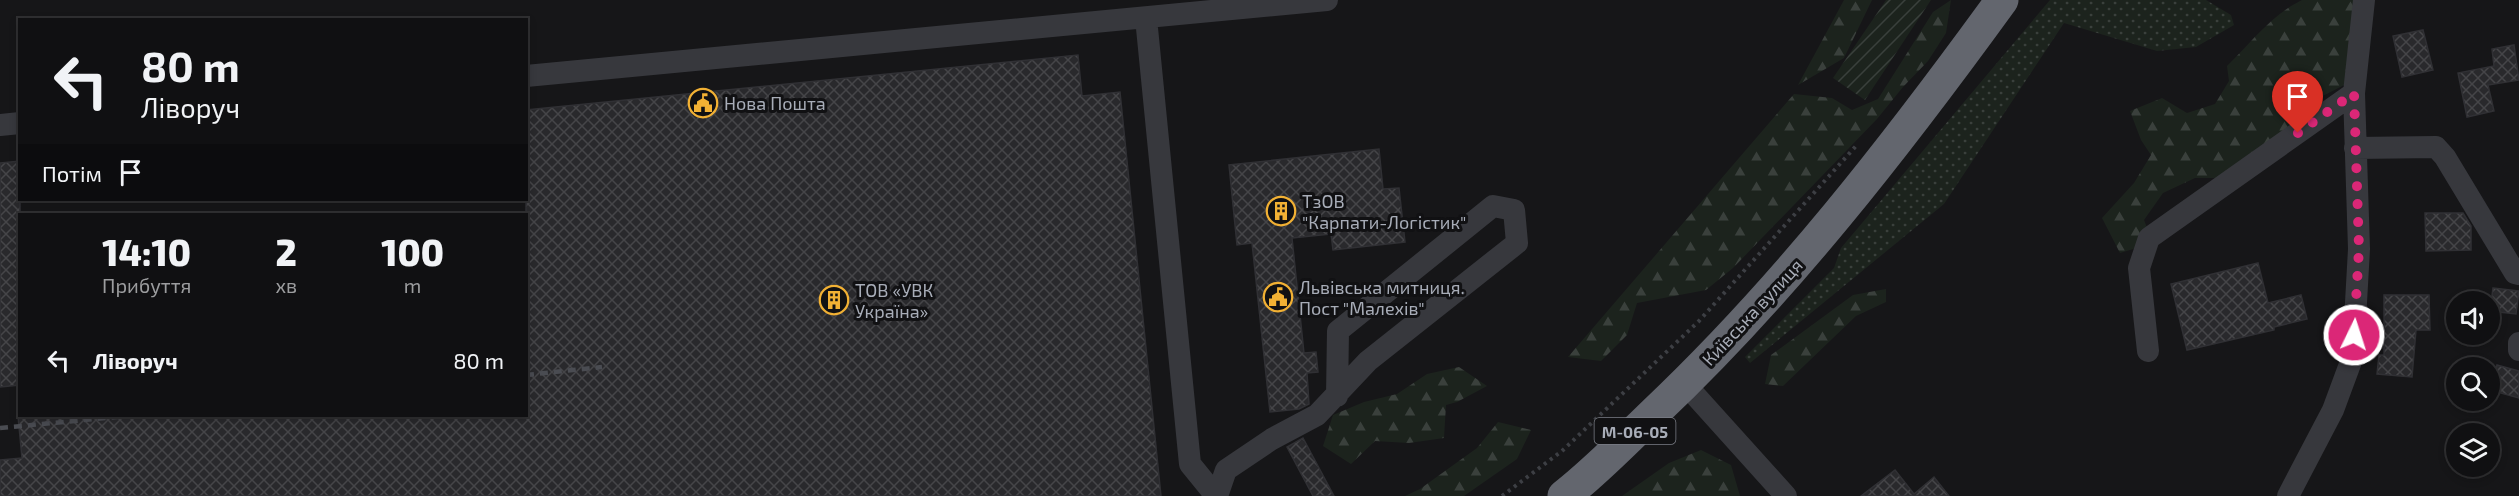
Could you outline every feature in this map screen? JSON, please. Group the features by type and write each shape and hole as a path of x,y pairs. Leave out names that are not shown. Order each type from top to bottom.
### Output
{"highway":[{"name":"Київська вулиця","path":"1570,494 1685,384 1796,265 1922,110 2001,0"}],"street":[{"path":"528,76 1327,0"},
{"path":"2288,496 2333,410 2353,356 2359,249 2354,93 2364,0"},
{"path":"1146,18 1190,464 1216,496 1226,470 1272,439 1317,415 1337,396 1368,362 1517,243 1514,210 1493,206 1338,332 1337,396"},
{"path":"2148,351 2139,267 2149,238 2354,93"},
{"path":"0,124 18,123"},
{"path":"2355,148 2436,147 2445,157 2515,273 2519,274"},
{"path":"2519,343 2519,350"},
{"path":"1685,384 1786,496"}],"path":[{"path":"1502,496 1562,451 1699,321 1864,138"}],"green space":[{"path":"1844,0 1872,0 1844,58 1798,85"},
{"path":"1886,0 1931,0 1865,100 1833,78"},
{"path":"1951,0 1946,33 1928,61 1877,119 1733,268 1706,290 1637,303 1627,335 1601,361 1568,357 1794,94 1832,98 1852,110 1878,99 1933,12"},
{"path":"2050,0 2206,0 2231,15 2234,25 2196,47 2157,51 2064,23 1944,204 1750,363 1745,357 1834,268 1841,248"},
{"path":"2302,0 2357,0 2352,81 2305,105 2273,145 2235,178 2195,178 2163,193 2144,220 2153,243 2120,253 2102,218 2134,183 2151,155 2141,140 2130,111 2162,98 2187,113 2215,104 2229,81 2227,66 2271,21"},
{"path":"1886,289 1886,302 1856,316 1783,386 1765,384 1771,355 1853,295"},
{"path":"1459,367 1487,386 1457,402 1446,405 1444,438 1409,443 1375,441 1351,464 1323,446 1333,415 1364,402 1397,394 1427,374"},
{"path":"1498,422 1531,430 1517,459 1464,496 1405,496 1420,489 1477,448"},
{"path":"1701,450 1731,465 1740,496 1622,496 1669,463"}],"building":[{"path":"2423,30 2433,70 2402,77 2393,36"},
{"path":"2514,45 2519,80 2488,85 2494,111 2467,117 2458,73 2494,66 2492,49"},
{"name":"ТОВ «УВК Україна»","path":"1078,55 1082,96 1120,92 1161,496 0,496 0,460 22,458 18,417 528,417 528,213 526,213 526,201 528,201 528,110"},
{"path":"1379,149 1383,189 1399,188 1405,242 1333,250 1331,234 1292,238 1304,353 1316,352 1318,372 1307,373 1309,404 1299,409 1270,412 1252,243 1237,245 1229,165"},
{"path":"18,161 20,213 18,213 18,385 0,387 0,163"},
{"path":"2425,213 2463,213 2471,226 2471,250 2426,251"},
{"path":"2258,263 2268,303 2301,295 2307,319 2274,327 2274,330 2187,350 2171,284"},
{"path":"2493,288 2519,291 2516,314 2500,312 2500,291 2493,291"},
{"path":"2384,295 2429,295 2430,330 2416,330 2412,377 2377,374 2379,355 2384,355"},
{"path":"2500,366 2519,371 2519,398 2500,393"},
{"path":"1303,438 1334,496 1313,496 1287,447"},
{"path":"1895,470 1914,494 1934,477 1949,496 1861,496"}],"railway":[{"path":"528,375 602,367"},
{"path":"0,428 116,417"}],"place":[{"name":"Нова Пошта","path":"703,103"},
{"name":"ТзОВ \"Карпати-Логістик\"","path":"1281,211"},
{"name":"Львівська митниця. Пост \"Малехів\"","path":"1278,297"},
{"name":"ТОВ «УВК Україна»","path":"834,300"}],"route":[{"path":"2298,133 2354,93 2359,249 2354,335"}]}
